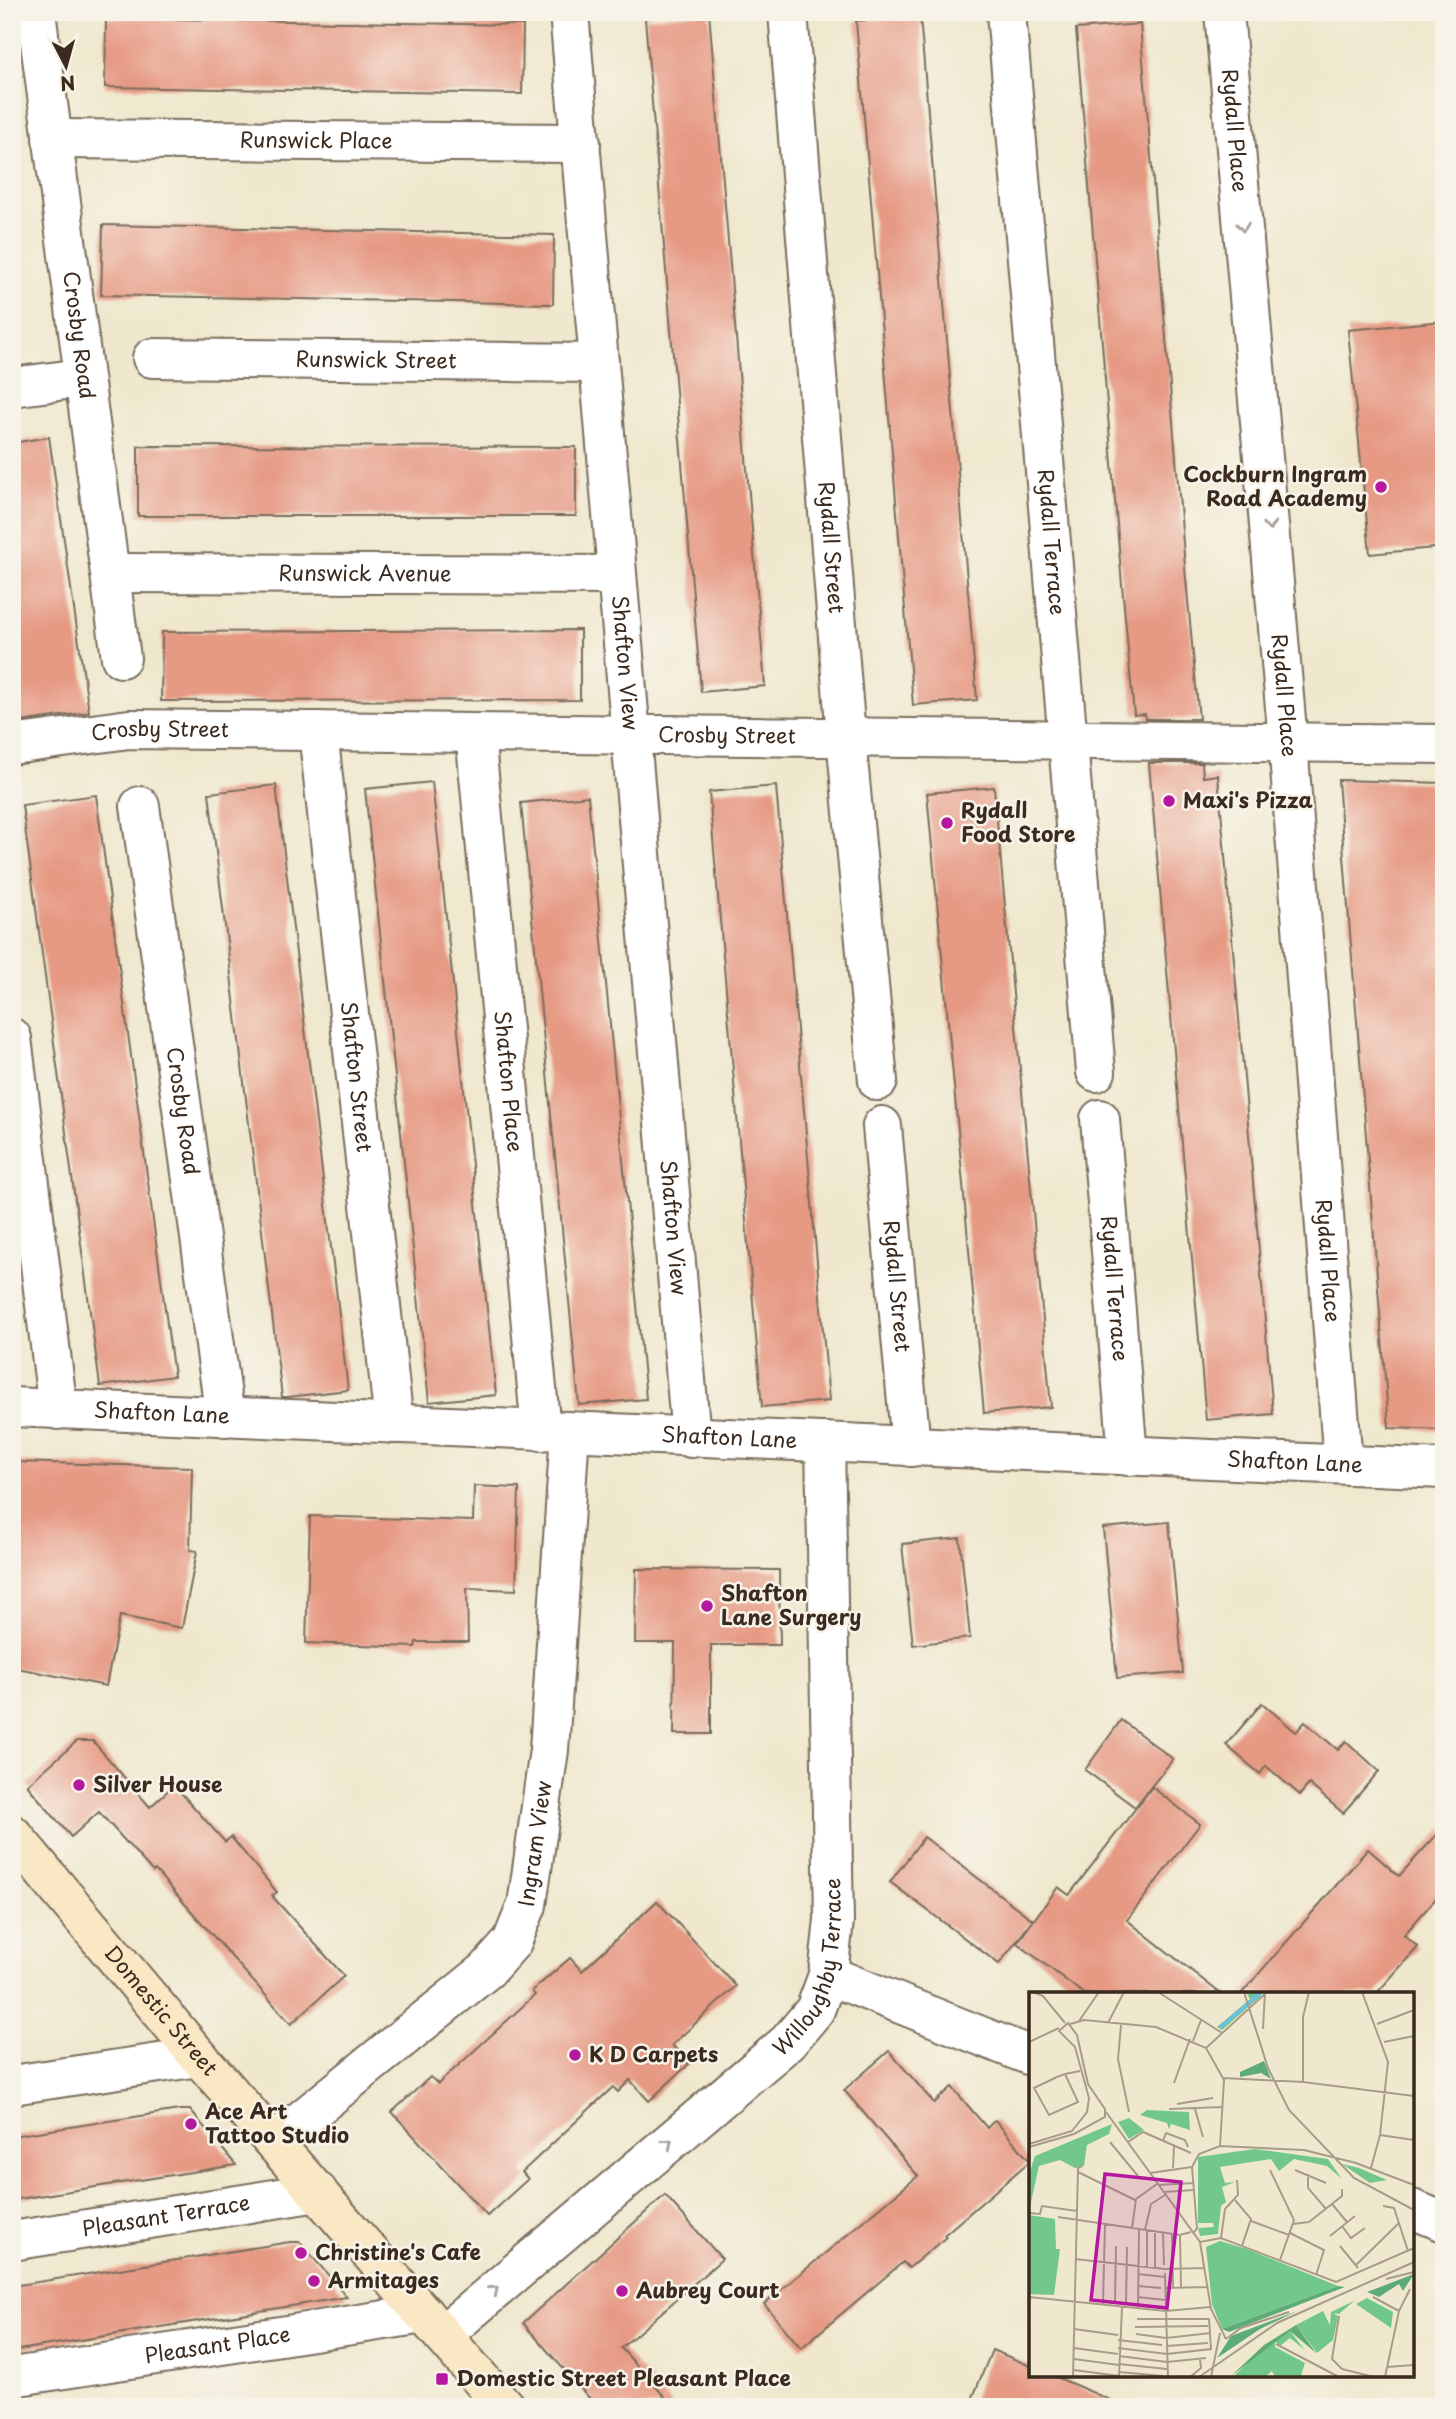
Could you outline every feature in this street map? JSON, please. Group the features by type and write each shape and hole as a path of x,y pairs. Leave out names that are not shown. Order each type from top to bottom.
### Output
{"street":[{"name":"Crosby Road","path":"36,12 121,658"},
{"name":"Shafton View","path":"569,12 633,734 691,1438"},
{"name":"Rydall Street","path":"788,12 846,737 878,1081"},
{"name":"Rydall Terrace","path":"1006,12 1096,1072"},
{"name":"Rydall Place","path":"1224,12 1288,743 1343,1464"},
{"name":"Runswick Place","path":"52,139 581,144"},
{"name":"Runswick Street","path":"152,358 599,363"},
{"path":"12,387 82,377"},
{"name":"Runswick Avenue","path":"111,573 617,575"},
{"name":"Crosby Street","path":"12,745 129,729 1444,744"},
{"name":"Shafton Street","path":"318,731 394,1424"},
{"name":"Shafton Place","path":"475,733 555,1432"},
{"name":"Crosby Road","path":"140,806 225,1417"},
{"path":"12,1038 58,1409"},
{"name":"Rydall Terrace","path":"1100,1119 1128,1456"},
{"name":"Rydall Street","path":"882,1126 911,1447"},
{"name":"Shafton Lane","path":"12,1407 1444,1469"},
{"name":"Ingram View","path":"274,2143 487,1970 512,1942 527,1905 548,1750 555,1432"},
{"name":"Willoughby Terrace","path":"433,2324 788,2042 815,2010 828,1975 834,1920 825,1442"},
{"name":"Domestic Street","path":"12,1834 198,2057 505,2407"},
{"path":"828,1975 1029,2055"},
{"path":"12,2085 198,2057"},
{"name":"Pleasant Terrace","path":"12,2241 318,2192"},
{"path":"1414,2211 1444,2222"},
{"name":"Pleasant Place","path":"12,2377 433,2324"}],"building":[{"path":"709,12 765,686 701,692 645,18"},
{"path":"920,16 977,700 913,705 856,21"},
{"path":"106,18 523,25 522,94 105,87"},
{"path":"1140,24 1199,719 1146,719 1145,714 1134,715 1122,585 1076,29"},
{"path":"103,225 554,235 553,304 101,295"},
{"path":"1444,321 1444,547 1370,554 1348,330"},
{"path":"49,437 89,712 20,722 12,669 12,443"},
{"path":"138,446 576,447 576,516 138,516"},
{"path":"580,630 580,700 161,701 162,632"},
{"path":"1149,763 1202,763 1203,777 1218,775 1273,1414 1206,1420"},
{"path":"1338,780 1444,783 1444,1430 1389,1428"},
{"path":"432,782 496,1395 429,1402 365,789"},
{"path":"276,785 348,1390 287,1397 282,1397 209,793"},
{"path":"776,786 829,1401 762,1407 709,792"},
{"path":"994,787 1051,1407 984,1413 927,793"},
{"path":"96,795 174,1376 100,1386 22,805"},
{"path":"588,796 646,1399 579,1405 521,803"},
{"path":"12,1462 192,1467 190,1550 197,1551 182,1628 120,1616 106,1686 12,1667"},
{"path":"474,1486 519,1488 516,1590 467,1588 468,1642 416,1642 415,1647 306,1643 310,1516 473,1521"},
{"path":"1169,1522 1183,1673 1117,1678 1103,1528"},
{"path":"960,1538 970,1638 913,1645 902,1544"},
{"name":"Shafton Lane Surgery","path":"636,1569 779,1570 780,1645 711,1645 711,1734 674,1734 675,1643 635,1643"},
{"path":"1262,1703 1296,1732 1305,1722 1338,1750 1346,1741 1379,1771 1343,1813 1309,1784 1300,1795 1266,1766 1260,1774 1226,1745"},
{"path":"1121,1720 1173,1759 1135,1807 1085,1770"},
{"path":"77,1741 93,1741 150,1807 174,1785 225,1842 231,1837 277,1892 272,1896 344,1976 291,2024 155,1870 153,1872 99,1812 71,1837 27,1785"},
{"path":"1152,1787 1200,1824 1127,1920 1218,1992 1081,1992 1017,1943 1058,1887 1069,1895"},
{"path":"1444,1827 1444,1889 1404,1935 1418,1947 1378,1992 1243,1992 1368,1849 1399,1876"},
{"path":"924,1837 1033,1920 999,1964 890,1882"},
{"name":"K D Carpets","path":"657,1901 736,1986 672,2045 689,2064 649,2101 630,2080 618,2092 613,2087 522,2172 528,2179 487,2216 392,2112 430,2077 438,2084 535,1995 532,1991 570,1958 582,1971"},
{"path":"889,2051 934,2103 952,2087 987,2128 995,2120 1029,2162 909,2268 903,2262 801,2348 764,2304 918,2176 844,2090"},
{"path":"190,2110 236,2165 12,2200 12,2136"},
{"name":"Aubrey Court","path":"665,2195 722,2259 621,2348 674,2407 597,2407 523,2323"},
{"path":"300,2242 347,2297 12,2351 12,2286"},
{"path":"992,2350 1029,2365 1029,2377 1057,2377 1126,2407 969,2407"}],"place":[{"name":"Cockburn Ingram Road Academy","path":"1381,487"},
{"name":"Maxi's Pizza","path":"1169,801"},
{"name":"Rydall Food Store","path":"947,823"},
{"name":"Shafton Lane Surgery","path":"707,1606"},
{"name":"Silver House","path":"79,1785"},
{"name":"K D Carpets","path":"575,2055"},
{"name":"Ace Art Tattoo Studio","path":"191,2124"},
{"name":"Christine's Cafe","path":"301,2253"},
{"name":"Armitages","path":"314,2281"},
{"name":"Aubrey Court","path":"622,2291"},
{"name":"Domestic Street Pleasant Place","path":"442,2379"}]}
